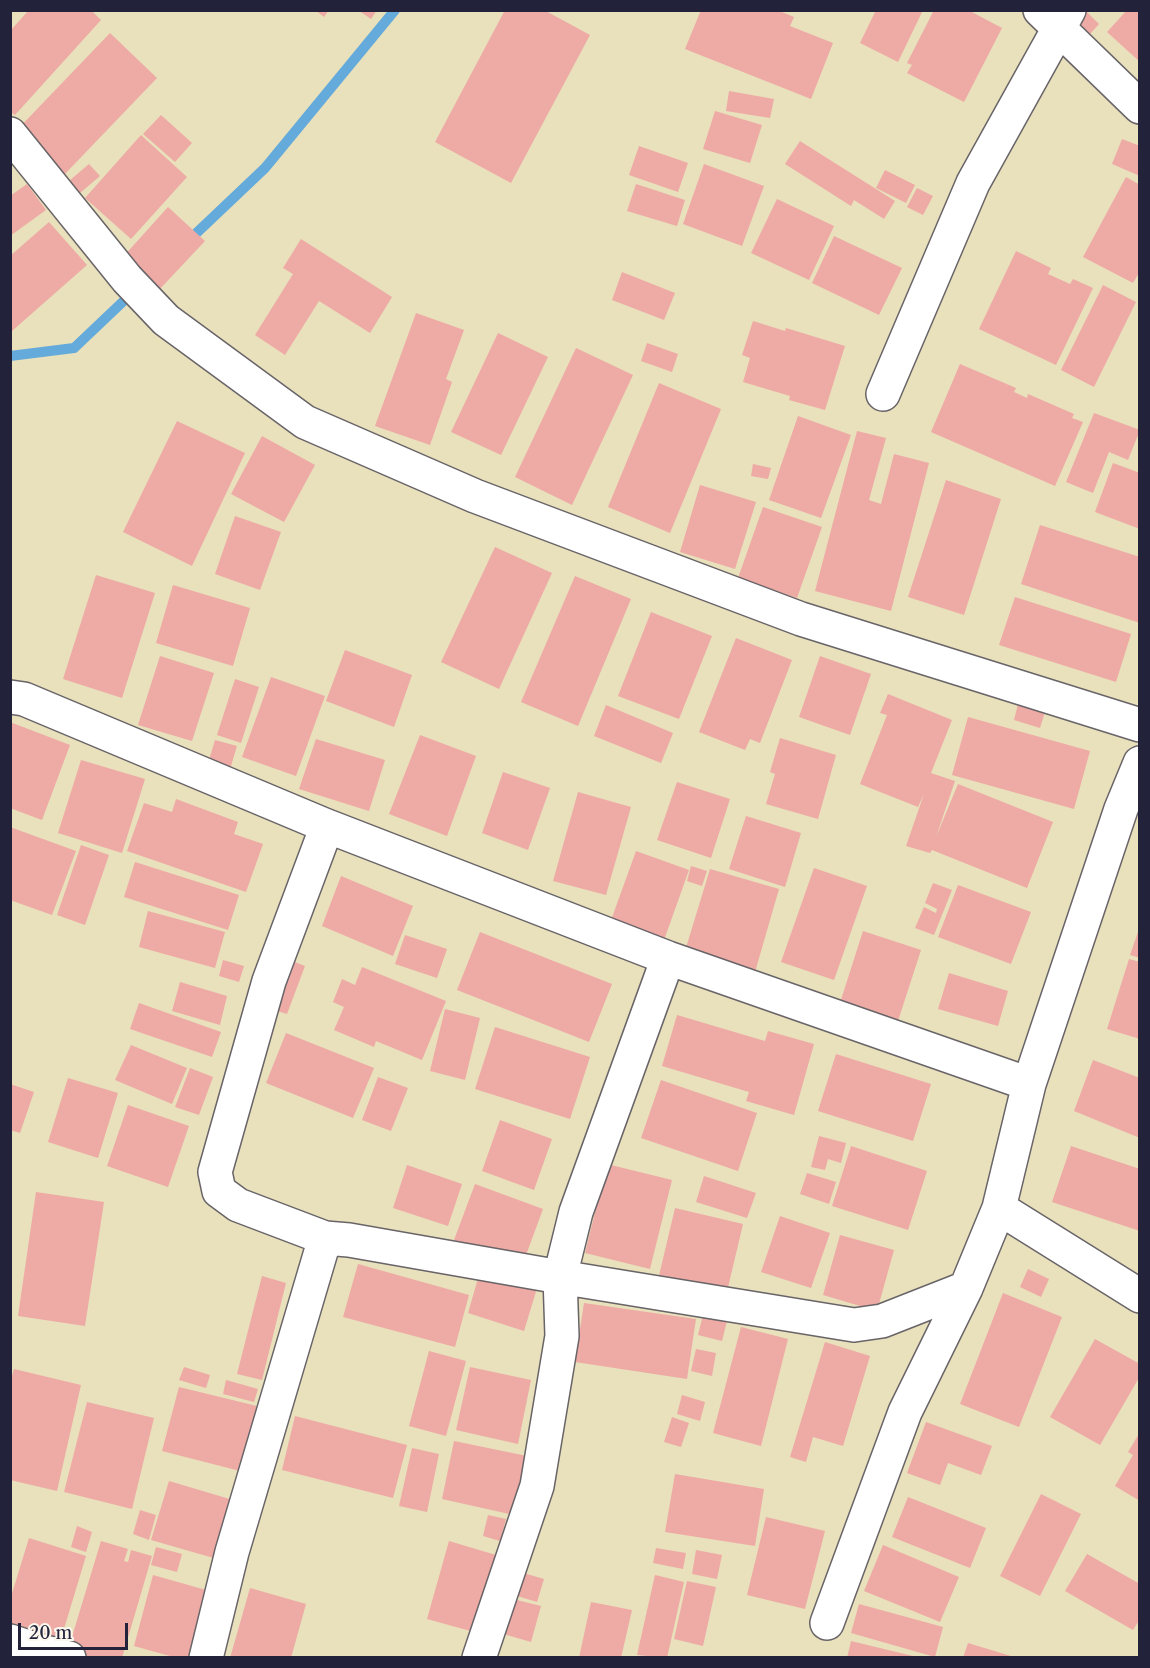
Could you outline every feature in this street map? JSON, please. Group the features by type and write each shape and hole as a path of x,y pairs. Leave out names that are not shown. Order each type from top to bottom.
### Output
{"street":[{"path":"883,394 972,183 1056,16 1140,106"},
{"path":"10,134 127,279 166,320 305,422 475,495 801,619 1140,725"},
{"path":"10,698 24,699 327,826 668,958 1029,1084"},
{"path":"827,1623 904,1412 966,1288 999,1208 1029,1084 1130,813 1140,763"},
{"path":"327,826 269,981 215,1172 219,1191 238,1205 325,1238 350,1240 560,1277 854,1324 882,1321 966,1288"},
{"path":"479,1658 537,1486 562,1336 560,1277 576,1212 668,958"},
{"path":"999,1208 1140,1296"},
{"path":"206,1658 232,1552 325,1238"},
{"path":"10,1641 69,1658"}],"building":[{"path":"29,10 91,10 101,20 15,115 10,112 10,31"},
{"path":"315,10 329,10 324,17"},
{"path":"358,10 377,10 371,19"},
{"path":"505,10 544,10 590,35 511,183 435,142"},
{"path":"701,10 777,10 794,17 790,26 833,43 811,99 685,49"},
{"path":"876,10 923,10 898,62 860,43"},
{"path":"934,10 968,10 1002,28 964,102 907,73 912,65 907,63"},
{"path":"1085,10 1099,24 1090,34 1075,19"},
{"path":"1127,10 1140,10 1140,62 1107,32"},
{"path":"110,33 157,78 63,176 16,131"},
{"path":"729,91 774,99 770,118 726,111"},
{"path":"715,111 762,125 750,163 703,149"},
{"path":"161,115 192,143 175,162 143,134"},
{"path":"141,135 187,177 131,239 85,198"},
{"path":"1122,139 1140,146 1140,176 1112,164"},
{"path":"800,141 895,201 884,219 854,200 851,206 785,164"},
{"path":"639,146 688,163 678,192 629,175"},
{"path":"89,164 100,176 80,193 69,181"},
{"path":"704,164 764,186 742,246 683,224"},
{"path":"885,170 915,185 906,203 876,188"},
{"path":"1126,177 1140,185 1140,271 1133,283 1083,257"},
{"path":"27,184 46,210 10,236 10,196"},
{"path":"636,184 685,200 677,226 627,211"},
{"path":"917,188 933,196 923,215 907,207"},
{"path":"777,199 834,226 809,280 751,253"},
{"path":"168,207 205,241 158,291 122,258"},
{"path":"49,222 87,265 12,331 10,329 10,256"},
{"path":"834,236 902,268 879,315 812,283"},
{"path":"301,239 392,297 370,333 319,301 285,355 255,335 293,274 283,268"},
{"path":"1016,251 1051,268 1048,274 1070,284 1073,279 1093,288 1056,365 979,329"},
{"path":"622,272 675,293 664,320 612,300"},
{"path":"1103,285 1136,302 1094,387 1061,370"},
{"path":"416,313 464,330 446,379 452,382 430,445 375,426"},
{"path":"753,321 785,331 786,328 845,346 825,410 789,400 790,396 743,382 750,358 742,355"},
{"path":"498,333 548,357 501,455 451,432"},
{"path":"647,343 678,354 672,372 641,361"},
{"path":"576,348 633,375 572,505 515,477"},
{"path":"960,364 1016,388 1014,392 1027,398 1028,394 1074,414 1072,418 1083,422 1055,486 931,432"},
{"path":"659,383 721,409 670,533 608,507"},
{"path":"1094,413 1140,430 1128,460 1109,452 1093,493 1066,482"},
{"path":"798,416 851,435 821,518 769,500"},
{"path":"177,421 245,453 192,566 123,532"},
{"path":"857,431 886,438 869,500 881,504 894,454 929,463 891,611 815,591"},
{"path":"262,436 315,465 284,522 231,494"},
{"path":"1113,463 1140,473 1140,529 1095,512"},
{"path":"753,464 771,468 768,479 751,476"},
{"path":"946,480 1001,499 964,615 908,597"},
{"path":"700,485 756,502 735,569 680,552"},
{"path":"763,507 822,527 797,598 738,578"},
{"path":"235,516 281,532 260,590 215,574"},
{"path":"1040,525 1140,557 1140,623 1021,584"},
{"path":"495,547 552,573 499,689 441,662"},
{"path":"96,575 155,593 122,698 63,679"},
{"path":"575,576 631,599 578,726 521,702"},
{"path":"173,585 250,608 233,666 156,643"},
{"path":"1015,597 1131,634 1116,682 999,645"},
{"path":"651,612 712,636 679,719 618,696"},
{"path":"736,638 792,660 760,743 750,739 745,750 699,732"},
{"path":"345,650 412,675 394,727 326,701"},
{"path":"160,656 214,673 192,741 138,725"},
{"path":"820,656 871,674 850,735 799,717"},
{"path":"271,677 325,696 296,776 242,757"},
{"path":"235,679 259,687 241,743 217,735"},
{"path":"888,694 952,720 931,773 955,781 936,837 958,784 1053,822 1027,888 932,850 930,853 906,846 924,794 918,807 860,784 887,715 880,713"},
{"path":"1018,704 1045,712 1040,728 1014,720"},
{"path":"606,705 673,733 661,763 594,736"},
{"path":"968,717 1090,751 1074,809 952,775"},
{"path":"10,722 70,745 42,820 10,808"},
{"path":"420,735 476,756 447,836 389,814"},
{"path":"780,738 836,755 818,819 766,804 775,774 770,772"},
{"path":"316,739 385,760 369,811 299,789"},
{"path":"215,740 237,746 228,776 206,770"},
{"path":"81,760 145,779 122,853 58,833"},
{"path":"503,772 550,788 528,850 482,833"},
{"path":"677,782 730,799 711,858 657,840"},
{"path":"578,792 631,807 606,895 553,881"},
{"path":"176,799 238,822 234,834 263,844 246,892 127,851 144,803 172,812"},
{"path":"746,816 801,833 785,887 729,869"},
{"path":"10,827 76,851 52,915 10,900"},
{"path":"81,845 109,855 85,925 57,915"},
{"path":"636,851 689,870 663,943 610,923"},
{"path":"135,862 239,895 228,930 124,897"},
{"path":"691,866 707,871 702,886 687,881"},
{"path":"814,868 867,886 834,980 781,962"},
{"path":"710,869 779,889 755,972 685,951"},
{"path":"341,876 413,906 393,956 322,926"},
{"path":"933,883 952,890 934,935 915,928 924,907 936,913 937,909 925,903"},
{"path":"958,885 1031,912 1011,964 938,937"},
{"path":"148,911 225,932 215,968 139,947"},
{"path":"1140,929 1140,958 1130,955"},
{"path":"863,931 921,950 897,1024 839,1006"},
{"path":"480,932 612,984 589,1042 457,990"},
{"path":"405,935 447,949 437,978 395,964"},
{"path":"1129,959 1140,962 1140,1039 1107,1029"},
{"path":"223,960 244,966 239,982 219,976"},
{"path":"292,961 305,966 287,1014 274,1010"},
{"path":"362,967 446,1001 422,1060 376,1041 374,1047 334,1030 344,1007 333,1002 342,979 355,985"},
{"path":"949,973 1008,991 998,1026 938,1009"},
{"path":"180,982 227,996 220,1025 172,1011"},
{"path":"139,1003 221,1032 212,1057 130,1029"},
{"path":"445,1009 480,1018 465,1080 430,1071"},
{"path":"677,1015 765,1041 768,1031 814,1044 794,1115 746,1101 749,1092 662,1066"},
{"path":"495,1027 590,1057 570,1119 475,1089"},
{"path":"286,1033 374,1068 353,1118 266,1083"},
{"path":"131,1045 187,1068 172,1104 115,1080"},
{"path":"836,1054 931,1084 913,1141 818,1111"},
{"path":"1093,1060 1140,1078 1140,1138 1074,1111"},
{"path":"190,1068 213,1077 199,1115 175,1107"},
{"path":"378,1077 408,1088 391,1131 362,1120"},
{"path":"68,1078 118,1093 98,1158 48,1142"},
{"path":"661,1080 757,1113 738,1171 641,1138"},
{"path":"10,1084 34,1092 20,1133 10,1130"},
{"path":"128,1105 189,1126 168,1187 107,1166"},
{"path":"500,1120 552,1139 534,1190 482,1171"},
{"path":"819,1136 846,1143 841,1163 828,1159 825,1170 811,1167"},
{"path":"851,1146 927,1171 908,1230 832,1206"},
{"path":"1071,1146 1140,1169 1140,1231 1052,1202"},
{"path":"607,1164 672,1180 650,1269 585,1253"},
{"path":"407,1165 462,1184 448,1226 393,1208"},
{"path":"807,1173 836,1182 829,1204 800,1194"},
{"path":"704,1176 756,1193 747,1218 696,1202"},
{"path":"475,1184 543,1209 522,1266 454,1240"},
{"path":"36,1192 104,1202 85,1326 18,1316"},
{"path":"675,1208 743,1224 726,1296 658,1280"},
{"path":"780,1216 830,1233 811,1288 761,1272"},
{"path":"840,1235 894,1250 877,1311 823,1295"},
{"path":"358,1264 469,1295 455,1347 343,1317"},
{"path":"481,1268 538,1285 524,1331 468,1313"},
{"path":"1028,1269 1049,1279 1041,1297 1020,1287"},
{"path":"262,1276 286,1283 262,1380 237,1374"},
{"path":"1003,1293 1062,1317 1019,1427 960,1404"},
{"path":"584,1303 696,1319 687,1379 575,1362"},
{"path":"703,1315 727,1321 722,1341 698,1335"},
{"path":"741,1327 788,1339 761,1446 713,1433"},
{"path":"1095,1339 1140,1364 1140,1376 1100,1445 1050,1417"},
{"path":"825,1342 870,1356 843,1446 813,1437 806,1462 790,1457"},
{"path":"696,1349 716,1353 712,1376 691,1371"},
{"path":"429,1351 466,1361 446,1436 409,1426"},
{"path":"184,1367 210,1375 206,1388 179,1380"},
{"path":"470,1367 531,1380 518,1444 456,1430"},
{"path":"14,1369 81,1385 57,1491 10,1480 10,1383"},
{"path":"226,1380 258,1389 254,1402 223,1394"},
{"path":"179,1387 257,1406 240,1471 162,1451"},
{"path":"682,1395 705,1402 700,1421 677,1414"},
{"path":"87,1402 154,1418 132,1509 64,1492"},
{"path":"295,1416 407,1445 393,1498 282,1470"},
{"path":"672,1417 689,1423 681,1447 664,1442"},
{"path":"926,1422 992,1446 981,1475 948,1463 940,1485 907,1473"},
{"path":"1140,1432 1140,1501 1115,1486 1133,1455 1128,1452"},
{"path":"454,1441 527,1456 514,1515 442,1499"},
{"path":"412,1448 439,1454 427,1512 399,1506"},
{"path":"675,1474 764,1489 755,1546 665,1532"},
{"path":"169,1481 233,1500 217,1559 151,1540"},
{"path":"1041,1494 1081,1514 1040,1596 1000,1576"},
{"path":"908,1497 986,1528 970,1568 892,1537"},
{"path":"140,1510 156,1515 149,1540 133,1534"},
{"path":"488,1515 506,1519 500,1541 483,1536"},
{"path":"766,1517 825,1531 805,1609 747,1595"},
{"path":"77,1526 92,1532 86,1552 71,1547"},
{"path":"29,1538 86,1556 60,1642 10,1627 10,1600"},
{"path":"101,1541 128,1549 124,1561 128,1562 131,1550 152,1556 122,1658 93,1658 68,1650"},
{"path":"449,1541 496,1555 474,1632 427,1619"},
{"path":"883,1545 959,1577 940,1622 864,1591"},
{"path":"156,1547 182,1554 177,1572 151,1565"},
{"path":"656,1548 686,1553 683,1569 653,1563"},
{"path":"696,1550 722,1555 717,1579 692,1574"},
{"path":"1087,1554 1140,1584 1140,1619 1133,1630 1065,1591"},
{"path":"513,1570 544,1579 537,1602 507,1593"},
{"path":"153,1575 206,1590 188,1658 177,1658 134,1646"},
{"path":"655,1575 684,1582 667,1658 637,1655"},
{"path":"687,1581 716,1587 703,1646 674,1639"},
{"path":"250,1588 306,1604 291,1658 230,1658"},
{"path":"509,1598 541,1606 531,1642 500,1633"},
{"path":"591,1602 632,1610 621,1658 579,1658"},
{"path":"859,1604 943,1627 935,1657 851,1633"},
{"path":"851,1641 917,1657 917,1658 847,1658"},
{"path":"968,1643 1014,1657 963,1658"}],"waterway":[{"path":"187,242 265,168 395,10"},
{"path":"10,356 74,348 134,291"}]}
